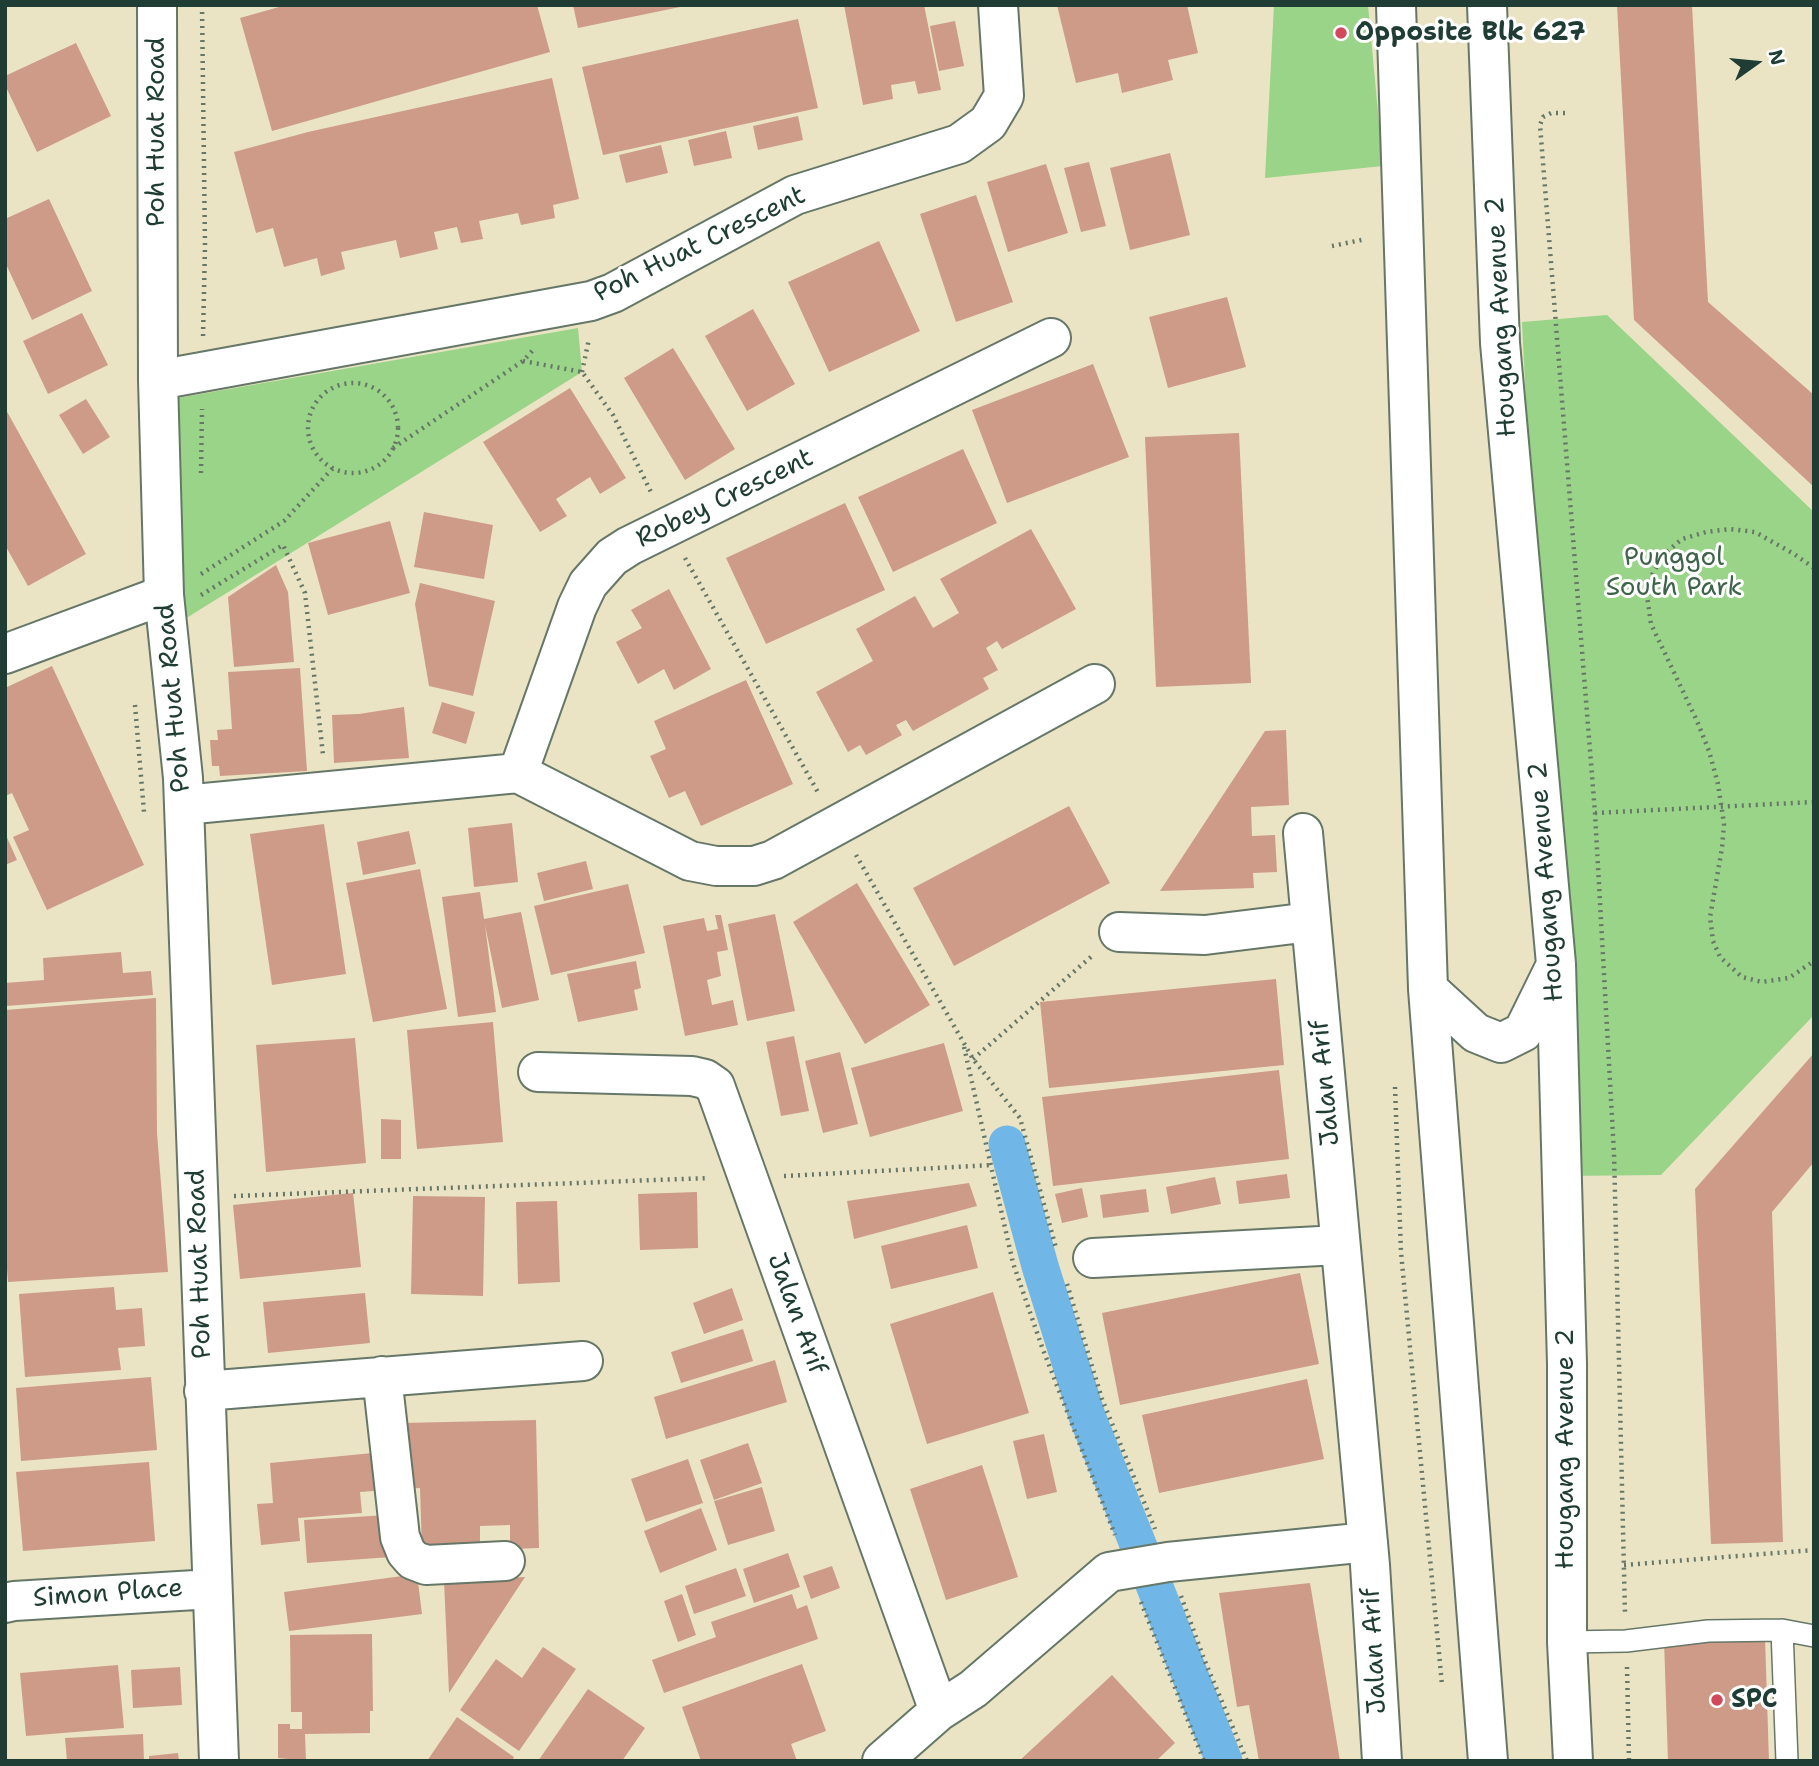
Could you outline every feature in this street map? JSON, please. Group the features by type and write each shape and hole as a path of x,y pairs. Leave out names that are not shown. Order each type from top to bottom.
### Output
{"main road":[{"name":"Poh Huat Road","path":"157,5 158,380 164,595 184,805 219,1761"},
{"name":"Poh Huat Crescent","path":"158,380 591,301 613,293 795,195 959,144 988,123 1004,96 998,5"},
{"path":"1396,5 1428,989 1488,1761"},
{"name":"Hougang Avenue 2","path":"1487,5 1500,343 1556,964 1567,1364 1567,1642 1573,1761"},
{"name":"Robey Crescent","path":"518,773 577,607 588,584 612,557 629,546 1051,338"},
{"path":"5,653 164,595"},
{"path":"184,805 518,773 676,856 716,866 754,866 844,836 1095,684"},
{"name":"Jalan Arif","path":"1303,833 1368,1542 1382,1761"},
{"path":"1119,932 1205,935 1310,922"},
{"path":"1428,989 1476,1033 1501,1043 1523,1032 1556,964"},
{"name":"Jalan Arif","path":"538,1072 692,1076 705,1079 715,1086 939,1711"},
{"path":"1072,1263 1339,1245"},
{"name":"Poh Huat Road","path":"204,1391 583,1361"},
{"path":"382,1376 400,1537 406,1552 413,1560 426,1565 505,1561"},
{"path":"882,1761 939,1711 973,1689 1109,1572 1168,1562 1368,1542"},
{"name":"Simon Place","path":"5,1603 212,1589"}],"lane":[{"path":"1567,1642 1626,1641 1708,1632 1782,1630 1814,1636"},
{"path":"1782,1630 1787,1761"}],"path":[{"path":"201,481 205,232 202,5"},
{"path":"1564,113 1551,113 1543,117 1540,125 1595,813 1614,1153 1629,1761"},
{"path":"1332,246 1366,239"},
{"path":"393,448 523,361 539,344 553,307"},
{"path":"582,372 590,332"},
{"path":"523,361 582,372 613,415 696,581 972,1059 1020,1118 1072,1263 1102,1399 1247,1761"},
{"path":"340,386 370,386 387,399 397,417 398,428 393,448 385,460 360,473 333,468 324,462 312,445 309,424 311,414 322,396 340,386"},
{"path":"199,562 198,575 285,521 333,468"},
{"path":"1814,568 1755,532 1730,529 1706,532 1682,539 1663,555 1652,575 1647,596 1651,624 1709,751 1718,784 1722,848 1710,917 1713,941 1720,957 1742,976 1762,982 1789,978 1814,961"},
{"path":"164,595 191,601 283,545 305,593 323,757"},
{"path":"1595,813 1814,802"},
{"path":"972,1059 1119,932"},
{"path":"963,1042 993,1165 1013,1264 1042,1347 1204,1761"},
{"path":"776,1177 993,1165"},
{"path":"233,1196 718,1178"},
{"path":"1624,1565 1814,1550"}],"green space":[{"path":"1274,5 1368,5 1383,166 1265,178"},
{"name":"Punggol South Park","path":"1607,315 1814,512 1814,1015 1661,1175 1563,1176 1522,322"},
{"path":"578,328 582,372 180,622 172,399"}],"building":[{"path":"286,5 537,5 550,52 272,131 240,18"},
{"path":"573,5 685,5 685,6 578,28"},
{"path":"844,5 924,5 941,90 918,94 915,81 891,85 893,99 863,105"},
{"path":"1057,5 1187,5 1198,53 1168,60 1173,80 1122,93 1118,73 1076,83"},
{"path":"1617,5 1692,5 1708,302 1814,395 1814,487 1634,320"},
{"path":"798,19 818,108 603,155 582,67"},
{"path":"955,21 964,66 939,71 930,26"},
{"path":"76,43 111,116 37,152 5,85 5,76"},
{"path":"552,78 579,199 553,205 555,218 521,225 518,213 479,221 483,239 461,243 457,227 434,232 438,249 400,258 396,240 341,252 345,269 321,276 317,258 284,267 273,228 256,233 234,152 308,132"},
{"path":"798,116 803,140 758,150 753,126"},
{"path":"726,131 732,158 694,166 688,140"},
{"path":"661,145 668,173 626,183 619,155"},
{"path":"1170,153 1190,235 1130,250 1110,168"},
{"path":"1089,162 1106,226 1081,232 1064,168"},
{"path":"1046,164 1068,233 1008,252 987,182"},
{"path":"976,195 1013,302 956,322 920,214"},
{"path":"49,199 92,291 32,320 5,262 5,219"},
{"path":"879,241 920,331 829,372 788,282"},
{"path":"1227,297 1246,367 1168,388 1149,317"},
{"path":"753,309 795,384 747,411 705,336"},
{"path":"82,313 108,365 48,394 23,341"},
{"path":"673,348 735,449 685,480 624,378"},
{"path":"1093,364 1129,457 1007,503 972,410"},
{"path":"570,388 626,478 600,494 590,477 556,499 567,516 540,532 483,442"},
{"path":"86,399 110,437 83,454 59,415"},
{"path":"5,408 86,554 28,586 5,545"},
{"path":"1239,433 1251,683 1156,687 1145,437"},
{"path":"963,449 997,523 893,572 858,497"},
{"path":"845,503 885,590 766,644 726,558"},
{"path":"424,512 493,525 484,579 414,567"},
{"path":"390,521 410,593 328,615 308,543"},
{"path":"1031,529 1076,609 1002,649 997,641 986,648 998,670 983,678 989,689 913,731 906,720 896,725 902,735 866,755 860,745 848,752 816,692 873,661 856,629 915,596 933,628 959,613 940,579"},
{"path":"276,565 288,592 294,662 234,667 228,597"},
{"path":"420,583 495,601 473,696 429,686 415,604"},
{"path":"669,589 711,669 674,690 664,669 638,684 616,642 642,628 631,610"},
{"path":"52,666 144,865 47,910 13,837 29,830 12,793 5,796 5,688"},
{"path":"300,668 307,771 220,776 219,766 212,766 210,740 218,740 217,730 232,729 228,672"},
{"path":"746,680 793,784 701,826 685,791 669,798 650,756 666,749 654,721"},
{"path":"442,702 475,712 466,744 432,733"},
{"path":"404,707 409,758 334,763 332,715"},
{"path":"1286,730 1289,805 1251,807 1252,836 1275,835 1277,872 1253,873 1254,888 1160,891 1265,731"},
{"path":"1069,806 1110,883 954,966 913,888"},
{"path":"512,823 518,882 474,887 468,828"},
{"path":"324,824 346,974 272,985 250,834"},
{"path":"409,831 416,864 363,875 357,842"},
{"path":"5,833 17,860 5,865"},
{"path":"586,861 593,889 544,901 537,873"},
{"path":"420,869 447,1009 373,1022 346,883"},
{"path":"857,883 930,1005 865,1044 793,922"},
{"path":"628,884 645,953 551,975 534,906"},
{"path":"480,892 484,919 521,912 539,1000 502,1008 485,925 496,1012 458,1017 442,897"},
{"path":"775,914 795,1011 747,1021 728,924"},
{"path":"715,915 721,915 728,950 717,952 721,976 707,980 712,1005 733,1000 738,1025 685,1036 663,926 704,918 707,931 718,929"},
{"path":"121,952 123,973 151,971 153,995 6,1006 5,983 44,980 43,958"},
{"path":"636,961 641,988 634,990 638,1010 578,1022 567,974"},
{"path":"1276,979 1284,1065 1049,1088 1040,1002"},
{"path":"156,998 157,1133 168,1272 8,1282 5,1244 5,1010"},
{"path":"493,1022 503,1142 417,1149 407,1030"},
{"path":"794,1036 809,1111 781,1116 766,1042"},
{"path":"355,1038 366,1163 266,1172 256,1045"},
{"path":"944,1043 963,1111 870,1137 851,1068"},
{"path":"840,1052 858,1124 823,1133 805,1061"},
{"path":"1814,1053 1814,1162 1772,1212 1783,1542 1711,1544 1695,1189"},
{"path":"1279,1070 1289,1159 1053,1186 1042,1097"},
{"path":"381,1119 401,1120 401,1159 381,1159"},
{"path":"1287,1174 1290,1198 1239,1204 1236,1181"},
{"path":"1215,1177 1221,1204 1171,1214 1166,1187"},
{"path":"969,1183 977,1206 854,1239 847,1201"},
{"path":"1082,1188 1088,1217 1062,1223 1055,1194"},
{"path":"1146,1189 1149,1212 1103,1218 1100,1195"},
{"path":"697,1192 698,1248 640,1250 638,1194"},
{"path":"353,1193 361,1267 240,1279 233,1205"},
{"path":"413,1196 485,1197 483,1296 411,1294"},
{"path":"557,1201 560,1282 518,1284 516,1202"},
{"path":"967,1225 978,1268 891,1289 881,1246"},
{"path":"1300,1273 1319,1364 1120,1405 1102,1313"},
{"path":"114,1287 116,1310 142,1308 145,1346 118,1348 121,1370 25,1377 19,1294"},
{"path":"732,1288 743,1320 704,1334 693,1303"},
{"path":"993,1292 1029,1413 927,1444 890,1324"},
{"path":"365,1293 370,1343 268,1353 263,1302"},
{"path":"743,1329 753,1361 681,1383 671,1352"},
{"path":"775,1360 787,1402 666,1439 654,1397"},
{"path":"151,1377 157,1450 21,1461 16,1388"},
{"path":"1307,1379 1324,1459 1159,1493 1142,1415"},
{"path":"536,1420 539,1548 510,1549 510,1525 480,1526 480,1549 422,1551 420,1488 404,1489 402,1423"},
{"path":"1044,1434 1057,1492 1027,1499 1013,1441"},
{"path":"748,1443 762,1483 714,1500 700,1460"},
{"path":"383,1452 386,1490 360,1492 362,1513 298,1518 300,1541 261,1545 257,1504 273,1503 270,1463"},
{"path":"688,1459 703,1503 646,1522 631,1479"},
{"path":"149,1462 155,1541 23,1551 16,1472"},
{"path":"982,1465 1018,1577 946,1600 910,1489"},
{"path":"762,1487 775,1531 728,1545 714,1501"},
{"path":"701,1508 717,1550 660,1573 644,1531"},
{"path":"388,1515 391,1557 307,1563 304,1520"},
{"path":"788,1553 800,1587 754,1603 743,1569"},
{"path":"832,1566 840,1588 811,1599 803,1576"},
{"path":"736,1568 746,1596 694,1614 685,1586"},
{"path":"417,1574 422,1614 289,1631 284,1592"},
{"path":"525,1577 449,1693 444,1581"},
{"path":"1310,1583 1340,1761 1259,1761 1249,1705 1237,1707 1219,1593"},
{"path":"682,1594 696,1635 678,1642 664,1601"},
{"path":"792,1594 797,1609 807,1605 818,1639 664,1693 652,1660 716,1637 711,1622"},
{"path":"372,1634 373,1711 370,1711 370,1733 305,1734 306,1761 278,1758 278,1724 290,1724 290,1729 302,1729 302,1712 291,1712 290,1635"},
{"name":"SPC","path":"1765,1637 1769,1761 1668,1761 1664,1640"},
{"path":"543,1647 576,1669 519,1751 460,1710 496,1659 522,1678"},
{"path":"802,1664 826,1731 791,1744 797,1761 701,1761 682,1707"},
{"path":"118,1665 124,1728 26,1736 20,1673"},
{"path":"180,1667 182,1705 133,1708 131,1670"},
{"path":"1112,1675 1175,1743 1156,1761 1019,1761"},
{"path":"588,1689 645,1728 622,1761 538,1761"},
{"path":"457,1717 514,1757 512,1761 427,1761"},
{"path":"143,1734 144,1761 67,1761 65,1738"},
{"path":"178,1753 179,1761 149,1761 149,1756"}],"waterway":[{"path":"1007,1144 1040,1266 1087,1416 1224,1761"}],"place":[{"name":"Opposite Blk 627","path":"1341,33"},
{"name":"SPC","path":"1717,1700"}]}
